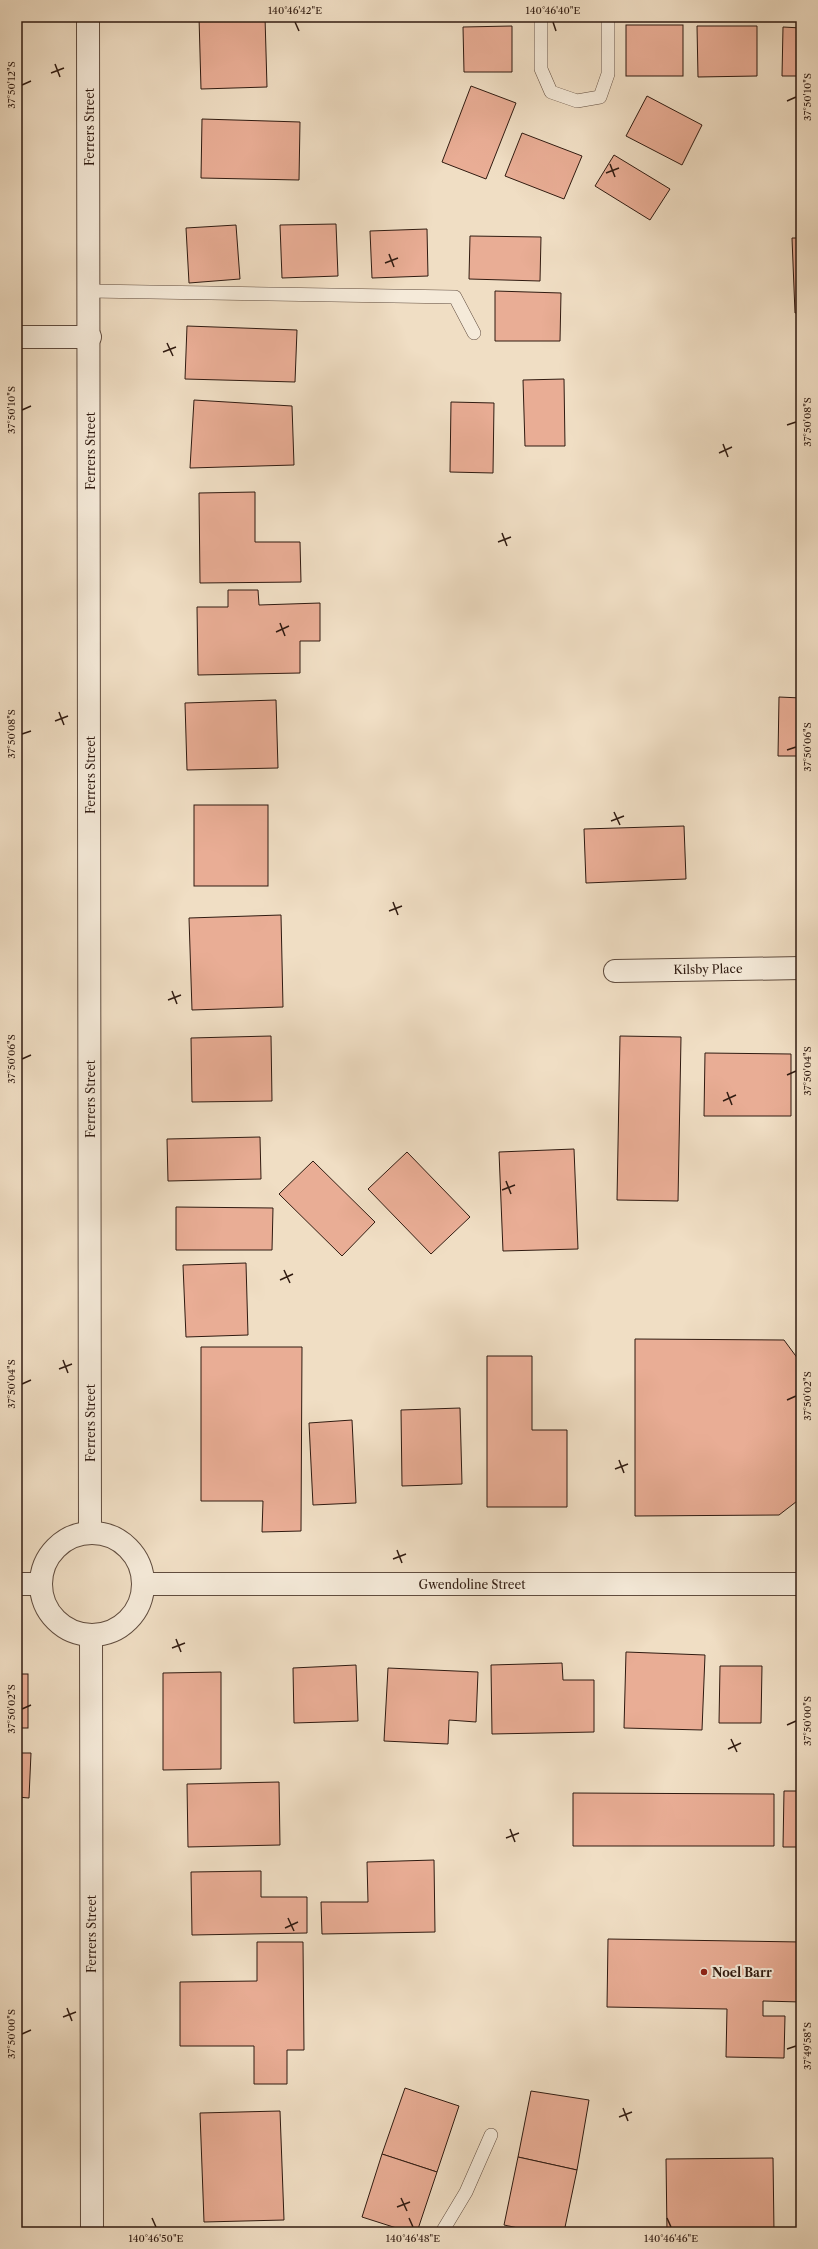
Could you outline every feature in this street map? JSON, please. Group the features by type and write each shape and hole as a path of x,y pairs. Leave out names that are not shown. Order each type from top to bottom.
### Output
{"street":[{"name":"Ferrers Street","path":"88,17 90,291 90,1532"},
{"path":"17,337 90,337"},
{"name":"Kilsby Place","path":"615,971 801,968"},
{"path":"90,1532 113,1536 130,1549 141,1565 143,1584 140,1604 128,1620 112,1632 91,1636 72,1632 56,1619 44,1604 40,1584 45,1564 57,1547 73,1536 90,1532"},
{"path":"17,1584 40,1584"},
{"name":"Gwendoline Street","path":"143,1584 801,1584"},
{"name":"Ferrers Street","path":"91,1636 92,2232"}],"lane":[{"path":"541,17 541,69 551,92 577,101 600,97 608,74 608,17"},
{"path":"90,291 455,297 474,334"},
{"path":"442,2232 466,2192 491,2135"}],"building":[{"path":"199,17 265,17 267,87 201,89"},
{"path":"626,25 683,25 683,76 626,76"},
{"path":"512,26 512,72 464,72 463,27"},
{"path":"697,26 757,26 757,76 698,77"},
{"path":"783,27 801,28 801,76 782,76"},
{"path":"471,86 516,103 486,179 442,162"},
{"path":"647,96 702,125 682,165 626,136"},
{"path":"202,119 300,122 299,180 201,178"},
{"path":"522,133 582,156 564,199 505,176"},
{"path":"614,155 670,189 650,220 595,186"},
{"path":"336,224 338,276 282,278 280,225"},
{"path":"236,225 240,279 189,283 186,228"},
{"path":"427,229 428,276 372,278 370,231"},
{"path":"470,236 541,237 540,281 469,279"},
{"path":"792,238 801,238 801,312 795,313"},
{"path":"495,291 561,293 560,341 495,341"},
{"path":"187,326 297,330 295,382 185,379"},
{"path":"564,379 565,446 525,446 523,380"},
{"path":"194,400 292,406 294,465 190,468"},
{"path":"451,402 494,403 493,473 450,472"},
{"path":"255,492 255,542 300,542 301,582 200,583 199,493"},
{"path":"228,590 258,590 259,605 320,603 320,641 300,641 300,673 198,675 197,607 228,607"},
{"path":"779,697 801,698 801,756 778,756"},
{"path":"276,700 278,768 187,770 185,703"},
{"path":"194,805 268,805 268,886 194,886"},
{"path":"684,826 686,879 586,883 584,829"},
{"path":"281,915 283,1007 192,1010 189,918"},
{"path":"271,1036 272,1101 192,1102 191,1038"},
{"path":"620,1036 681,1037 678,1201 617,1200"},
{"path":"705,1053 791,1054 791,1116 704,1116"},
{"path":"260,1137 261,1179 168,1181 167,1139"},
{"path":"574,1149 578,1249 503,1251 499,1152"},
{"path":"407,1152 470,1217 431,1254 368,1189"},
{"path":"313,1161 375,1222 342,1256 279,1194"},
{"path":"176,1207 273,1208 272,1250 176,1250"},
{"path":"246,1263 248,1335 186,1337 183,1265"},
{"path":"635,1339 784,1340 801,1363 801,1498 779,1515 635,1516"},
{"path":"201,1347 302,1347 301,1531 262,1532 263,1501 201,1501"},
{"path":"487,1356 532,1356 532,1430 567,1430 567,1507 487,1507"},
{"path":"460,1408 462,1484 402,1486 401,1410"},
{"path":"352,1420 356,1503 313,1505 309,1423"},
{"path":"626,1652 705,1655 702,1730 624,1728"},
{"path":"562,1663 563,1680 594,1680 594,1732 492,1734 491,1665"},
{"path":"356,1665 358,1721 294,1723 293,1668"},
{"path":"720,1666 762,1666 761,1723 719,1723"},
{"path":"388,1668 478,1672 476,1722 449,1720 448,1744 384,1741"},
{"path":"221,1672 221,1769 163,1770 163,1673"},
{"path":"17,1674 28,1674 28,1728 17,1728"},
{"path":"17,1753 31,1753 29,1798 17,1797"},
{"path":"279,1782 280,1845 188,1847 187,1784"},
{"path":"784,1791 801,1791 801,1847 783,1847"},
{"path":"573,1793 774,1794 774,1846 573,1846"},
{"path":"434,1860 435,1932 322,1934 321,1902 368,1902 367,1862"},
{"path":"261,1871 261,1897 307,1897 307,1933 192,1935 191,1872"},
{"path":"17,1921 21,1921 20,1970 17,1970"},
{"name":"Noel Barr","path":"608,1939 801,1942 801,2002 763,2001 763,2016 785,2016 784,2058 726,2057 727,2009 607,2007"},
{"path":"257,1942 303,1942 304,2050 287,2050 287,2084 254,2084 254,2046 180,2046 180,1982 257,1981"},
{"path":"17,2007 21,2007 21,2062 17,2062"},
{"path":"405,2088 459,2106 437,2172 382,2154"},
{"path":"531,2091 589,2100 577,2170 518,2157"},
{"path":"280,2111 284,2220 204,2222 200,2113"},
{"path":"382,2154 437,2172 417,2232 409,2232 362,2217"},
{"path":"518,2157 577,2170 564,2232 537,2232 504,2225"},
{"path":"773,2158 774,2232 667,2232 666,2159"}],"place":[{"name":"Noel Barr","path":"704,1972"}]}
